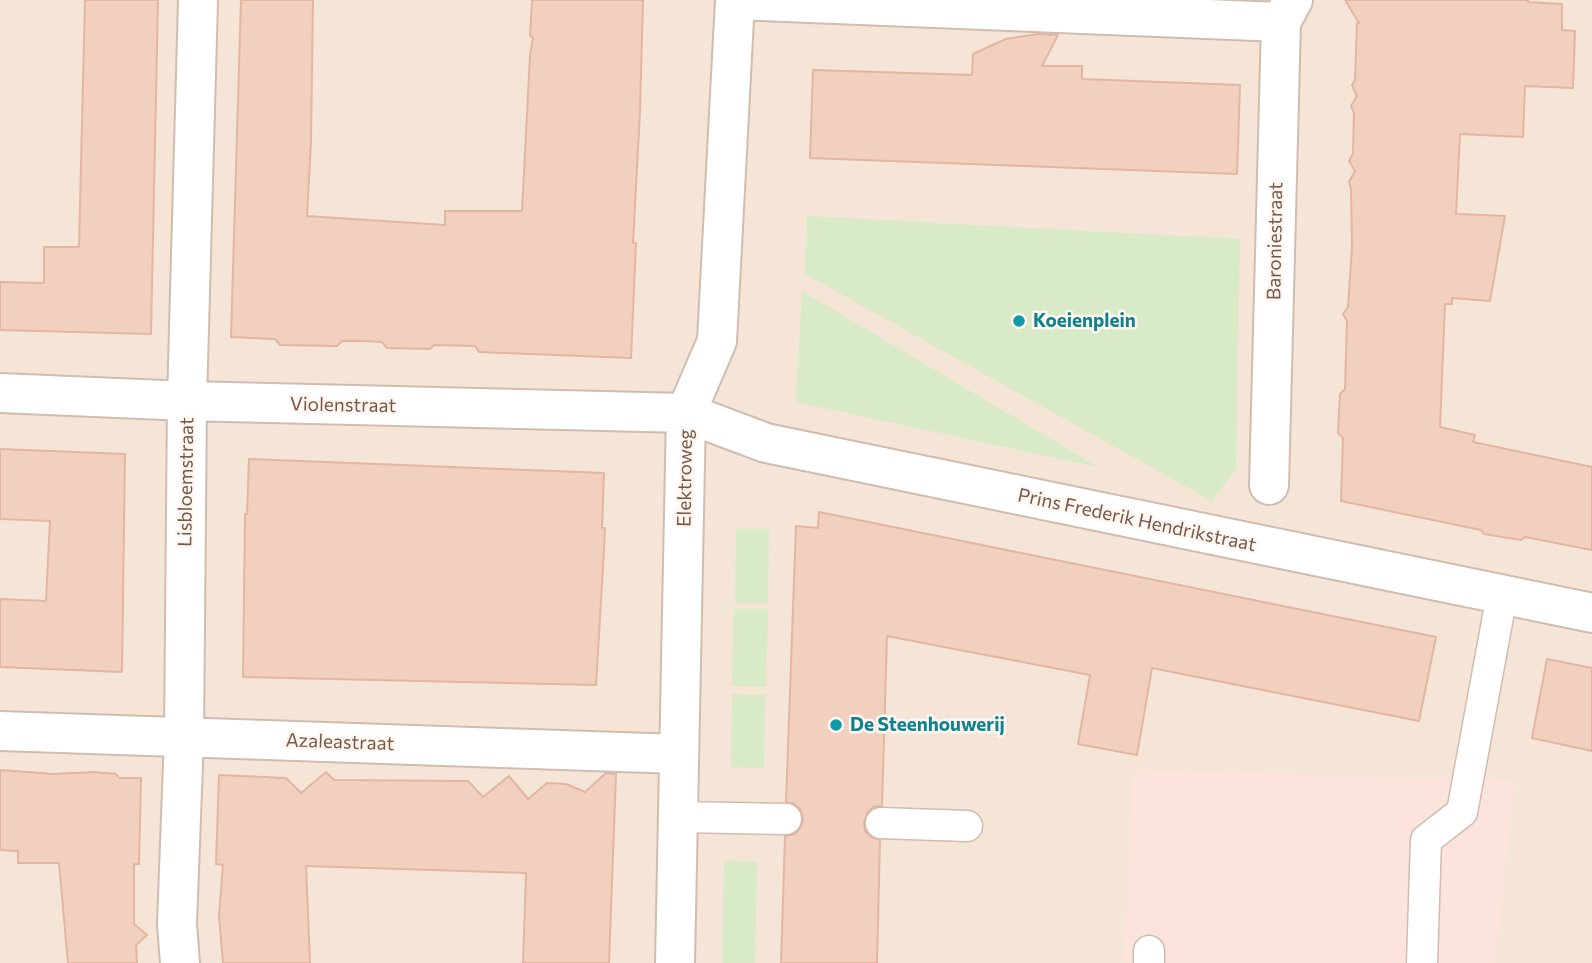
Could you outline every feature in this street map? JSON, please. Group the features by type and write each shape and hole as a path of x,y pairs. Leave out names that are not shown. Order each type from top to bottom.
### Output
{"street":[{"name":"Lisbloemstraat","path":"180,963 177,924 184,736 187,401 198,0"},
{"path":"735,0 1287,11"},
{"name":"Elektroweg","path":"676,963 686,413 717,341 735,0"},
{"name":"Baroniestraat","path":"1269,485 1287,11"},
{"name":"Violenstraat","path":"0,393 187,401 686,413"},
{"name":"Prins Frederik Hendrikstraat","path":"686,413 766,443 1592,613"},
{"name":"Azaleastraat","path":"0,731 679,754"}],"lane":[{"path":"1422,963 1426,840 1462,812 1502,595"},
{"path":"678,817 786,819"},
{"path":"881,823 968,826"}],"shaded area":[{"path":"0,0 1592,0 1592,963 0,963"},
{"path":"1133,770 1515,780 1495,963 1124,963"}],"green space":[{"name":"Koeienplein","path":"807,216 1240,239 1236,468 1212,501 805,274"},
{"path":"802,291 1098,467 796,402"},
{"path":"736,529 769,529 768,603 735,603"},
{"path":"734,609 768,609 766,687 732,686"},
{"path":"732,694 765,695 764,768 731,767"},
{"path":"724,861 757,862 755,963 722,963"}],"building":[{"path":"85,0 158,0 151,334 0,330 0,282 44,283 44,247 79,247"},
{"path":"241,0 313,0 307,216 445,225 445,211 522,211 533,37 530,36 532,0 643,0 631,358 479,352 475,346 387,348 382,342 362,341 342,341 337,346 280,345 275,339 231,337"},
{"path":"1345,0 1528,0 1562,4 1562,30 1575,31 1573,88 1525,86 1523,137 1460,134 1456,214 1505,216 1490,301 1452,298 1452,304 1445,304 1440,427 1475,435 1473,442 1592,467 1592,550 1525,537 1521,540 1484,534 1481,530 1341,501 1343,438 1338,433 1340,394 1345,389 1347,321 1343,314 1348,307 1352,247 1349,182 1355,171 1349,161 1353,154 1354,113 1351,106 1357,96 1352,85 1355,80 1359,23"},
{"path":"1038,34 1058,35 1042,66 1082,66 1082,79 1240,85 1237,174 810,158 813,70 972,75 973,54 1006,39"},
{"path":"0,449 125,454 122,672 0,667 0,599 46,601 50,521 0,519"},
{"path":"249,459 604,473 602,528 605,528 596,685 243,677 245,514"},
{"path":"819,512 1436,637 1419,721 1152,668 1137,755 1078,744 1090,675 887,636 882,806 873,807 867,813 864,823 865,831 880,840 877,963 781,963 785,836 795,834 803,820 801,810 786,802 796,526 818,528"},
{"path":"1547,659 1592,668 1592,751 1532,738"},
{"path":"0,770 53,774 95,772 116,774 119,778 141,778 139,864 134,864 134,924 147,935 136,945 137,963 68,963 59,863 18,863 18,851 0,850"},
{"path":"326,772 334,780 468,781 483,797 509,776 528,799 547,783 566,784 585,792 606,773 616,774 609,963 523,963 526,873 306,866 310,963 223,963 219,916 223,865 216,864 219,775 286,778 301,793"}],"place":[{"name":"Koeienplein","path":"1019,321"},
{"name":"De Steenhouwerij","path":"836,725"}]}
